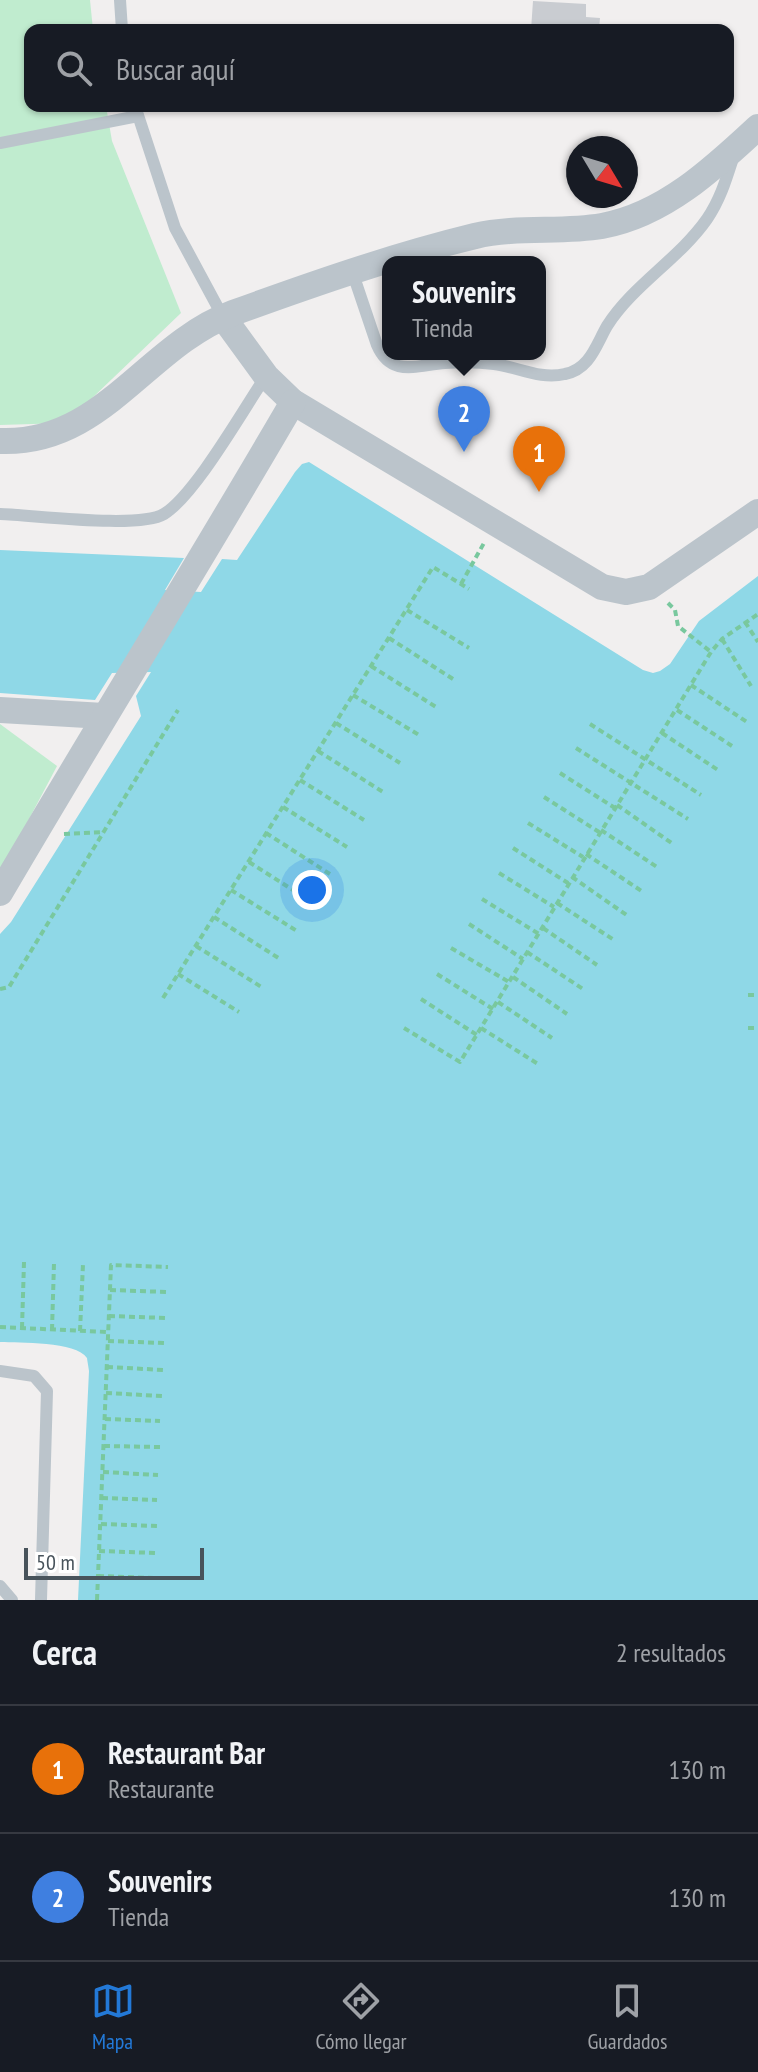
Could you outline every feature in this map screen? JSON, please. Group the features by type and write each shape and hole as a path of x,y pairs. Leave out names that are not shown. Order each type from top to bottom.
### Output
{"street":[{"path":"405,256 479,235 600,226 635,218 693,184 758,127"},
{"path":"0,441 32,441 60,433 96,413 161,356 223,317 382,262"},
{"path":"223,317 266,376 293,402 598,585 616,591 636,591 658,583 758,512"},
{"path":"0,893 293,402"},
{"path":"0,710 104,716"}],"lane":[{"path":"120,0 122,24"},
{"path":"0,143 132,112"},
{"path":"136,112 175,228 223,317"},
{"path":"385,360 391,365 404,367 446,363 494,364 544,376 580,369 620,309 707,219 721,194 736,147"},
{"path":"352,271 382,357"},
{"path":"0,514 136,521 163,515 185,496 266,376"},
{"path":"0,1371 34,1376 47,1391 41,1600"},
{"path":"0,1586 12,1600"}],"path":[{"path":"461,584 474,564"},
{"path":"163,998 433,567 469,589"},
{"path":"671,605 678,626 711,652"},
{"path":"407,609 469,648"},
{"path":"404,1028 460,1062 711,652 722,639 758,614"},
{"path":"745,622 758,642"},
{"path":"389,638 453,679"},
{"path":"722,639 751,686"},
{"path":"371,666 436,707"},
{"path":"691,685 747,722"},
{"path":"353,695 419,735"},
{"path":"0,989 9,987 178,710"},
{"path":"676,710 732,746"},
{"path":"336,723 400,763"},
{"path":"590,724 701,795"},
{"path":"662,733 718,770"},
{"path":"576,748 688,819"},
{"path":"318,751 383,792"},
{"path":"560,773 673,844"},
{"path":"300,780 364,820"},
{"path":"544,797 657,867"},
{"path":"283,807 347,847"},
{"path":"528,823 643,892"},
{"path":"65,834 104,832"},
{"path":"266,833 333,876"},
{"path":"513,848 568,883"},
{"path":"249,862 315,904"},
{"path":"499,873 614,940"},
{"path":"572,877 628,916"},
{"path":"231,890 297,931"},
{"path":"482,899 539,934"},
{"path":"214,917 280,959"},
{"path":"469,924 523,959"},
{"path":"542,927 597,965"},
{"path":"196,946 263,988"},
{"path":"451,948 509,982"},
{"path":"527,952 583,989"},
{"path":"178,974 239,1012"},
{"path":"437,974 493,1009"},
{"path":"513,977 567,1014"},
{"path":"748,995 758,995"},
{"path":"421,999 477,1035"},
{"path":"498,1002 552,1038"},
{"path":"481,1028 538,1064"},
{"path":"748,1028 758,1028"},
{"path":"22,1328 24,1262"},
{"path":"52,1330 54,1263"},
{"path":"80,1331 83,1264"},
{"path":"97,1600 111,1265 168,1267"},
{"path":"110,1290 167,1292"},
{"path":"109,1316 166,1318"},
{"path":"0,1327 108,1332"},
{"path":"108,1341 164,1343"},
{"path":"107,1367 164,1370"},
{"path":"106,1393 162,1396"},
{"path":"105,1419 160,1421"},
{"path":"104,1446 160,1447"},
{"path":"103,1472 158,1475"},
{"path":"102,1498 157,1500"},
{"path":"101,1524 157,1526"},
{"path":"99,1551 156,1553"},
{"path":"98,1576 154,1578"}],"green space":[{"path":"0,0 90,0 92,24 24,24 24,112 107,112 112,141 181,313 66,423 0,425"},
{"path":"0,724 57,766 0,874"}],"water":[{"path":"309,462 643,670 653,673 670,664 699,621 758,576 758,1600 78,1600 89,1371 87,1358 71,1348 0,1342 0,934 11,922 141,716 136,696 151,672 112,673 95,700 0,693 0,550 184,558 165,590 201,592 222,559 237,560 295,472 302,464"}],"building":[{"path":"533,1 586,4 586,17 600,18 600,24 531,24"}],"place":[{"name":"Souvenirs","path":"464,452"},
{"name":"Restaurant Bar","path":"539,492"}]}
